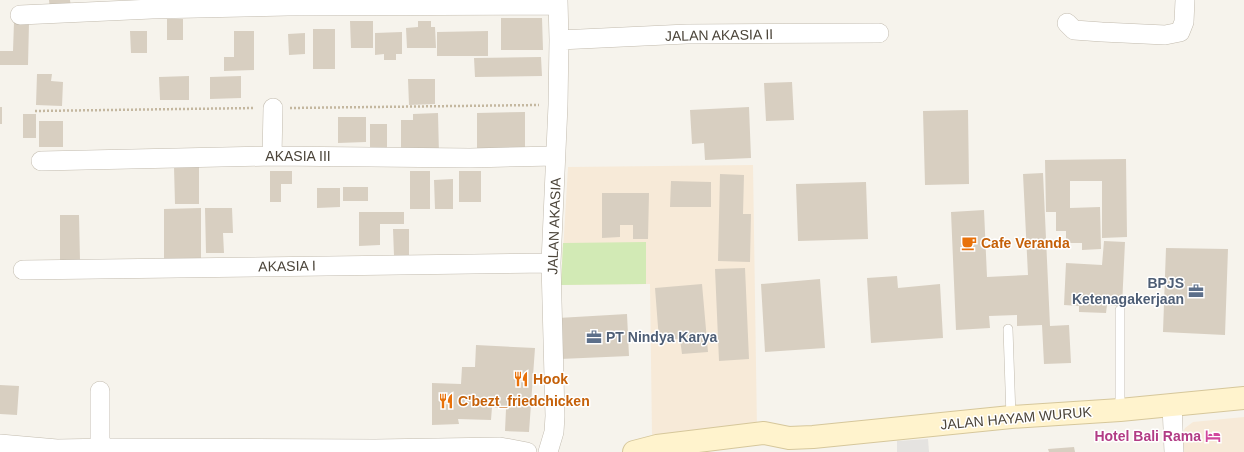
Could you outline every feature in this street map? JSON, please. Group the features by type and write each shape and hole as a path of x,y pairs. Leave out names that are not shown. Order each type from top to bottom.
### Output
{"main road":[{"name":"JALAN HAYAM WURUK","path":"634,452 656,446 764,433 789,438 813,437 1011,417 1120,410 1244,398"},
{"name":"JALAN HAYAM WURUK","path":"731,452 766,448 789,438"}],"street":[{"path":"1067,23 1074,30 1165,35 1180,32 1184,22 1185,0"},
{"path":"20,15 152,9 280,6 558,3"},
{"name":"JALAN AKASIA","path":"548,452 554,432 555,416 552,263 558,105 558,3"},
{"name":"JALAN AKASIA II","path":"559,40 687,34 879,33"},
{"path":"272,156 273,108"},
{"name":"AKASIA III","path":"41,161 272,156 470,158 556,156"},
{"name":"AKASIA I","path":"23,270 552,263"},
{"path":"100,391 108,449"},
{"path":"1172,405 1174,452"},
{"path":"0,444 57,449 245,450 500,446 527,452"},
{"path":"548,452 565,452"}],"lane":[{"path":"1120,310 1120,410"},
{"path":"1008,329 1011,417"}],"path":[{"path":"35,111 558,105"}],"shaded area":[{"path":"753,165 757,430 652,436 650,284 561,285 568,167"},
{"name":"Hotel Bali Rama","path":"1244,417 1244,452 1179,452 1179,443 1185,428 1193,422"},
{"path":"928,439 929,452 897,452 897,441"}],"green space":[{"path":"646,242 646,284 561,285 563,243"}],"building":[{"path":"49,0 70,0 71,7 50,9"},
{"path":"501,18 542,18 543,50 501,50"},
{"path":"167,19 183,19 183,40 167,40"},
{"path":"350,21 373,21 373,48 351,48"},
{"path":"418,21 431,21 431,27 435,27 436,48 407,48 406,28 418,27"},
{"path":"14,22 29,23 28,65 0,65 0,51 13,51"},
{"path":"313,29 335,29 335,69 313,69"},
{"path":"130,31 147,31 147,53 131,53"},
{"path":"234,31 254,31 254,70 224,71 224,57 234,57"},
{"path":"488,31 488,56 437,56 437,32"},
{"path":"402,32 402,54 396,54 396,60 384,60 384,54 375,55 375,33"},
{"path":"305,33 305,54 289,55 288,34"},
{"path":"541,57 542,76 475,77 474,58"},
{"path":"37,74 52,74 51,81 63,82 62,106 36,105"},
{"path":"189,76 189,100 160,100 159,77"},
{"path":"241,76 241,98 210,99 210,77"},
{"path":"408,79 435,79 435,104 409,105"},
{"path":"792,82 794,120 766,121 764,83"},
{"path":"0,107 2,107 2,124 0,124"},
{"path":"749,107 751,158 705,160 704,143 692,144 690,110"},
{"path":"968,110 969,184 925,185 923,111"},
{"path":"525,112 525,155 477,156 477,113"},
{"path":"438,113 439,155 401,155 401,120 413,120 413,114"},
{"path":"23,114 36,114 36,138 23,138"},
{"path":"338,117 366,117 366,142 338,143"},
{"path":"39,121 63,121 63,147 39,147"},
{"path":"370,124 387,124 387,149 370,149"},
{"path":"1126,159 1127,237 1102,238 1102,181 1070,181 1070,208 1100,207 1101,249 1082,250 1082,243 1066,243 1066,231 1056,231 1056,212 1046,212 1045,160"},
{"path":"174,167 199,167 199,204 175,204"},
{"path":"270,171 292,171 292,184 281,184 281,202 270,202"},
{"path":"410,171 430,171 430,209 410,209"},
{"path":"459,171 481,171 481,202 459,202"},
{"name":"Cafe Veranda","path":"1043,173 1050,326 1069,325 1071,363 1044,364 1042,325 1017,326 1017,315 989,316 990,328 956,330 951,212 984,210 987,277 1028,275 1023,174"},
{"path":"720,174 744,175 743,214 751,214 750,262 718,261"},
{"path":"453,179 453,209 435,209 434,180"},
{"path":"671,181 711,182 711,207 670,207"},
{"path":"866,182 868,239 798,241 796,184"},
{"path":"343,187 368,187 368,201 343,201"},
{"path":"317,188 340,188 340,207 317,208"},
{"path":"602,193 649,193 648,239 633,239 633,225 620,225 620,237 602,238"},
{"path":"201,208 201,259 164,259 164,209"},
{"path":"205,208 232,208 233,233 223,233 224,253 206,253"},
{"path":"359,212 404,212 404,224 380,224 380,245 359,246"},
{"path":"60,215 79,215 80,261 60,261"},
{"path":"393,229 409,229 409,256 394,256"},
{"path":"1104,241 1125,242 1122,306 1107,305 1106,313 1079,312 1079,306 1064,305 1066,263 1102,265"},
{"name":"BPJS Ketenagakerjaan","path":"1166,248 1228,249 1225,335 1163,332"},
{"path":"745,268 749,359 719,361 715,269"},
{"path":"897,276 898,288 940,284 943,338 871,343 867,278"},
{"path":"820,279 825,348 765,352 761,284"},
{"path":"702,284 708,352 682,354 680,339 659,340 655,288"},
{"name":"PT Nindya Karya","path":"627,314 629,356 560,359 558,318"},
{"path":"476,345 535,348 529,432 505,431 506,409 492,407 491,420 458,419 459,424 432,425 432,383 461,384 462,367 475,367"},
{"path":"0,385 19,386 17,415 0,414"},
{"path":"1074,447 1075,452 1049,452 1048,449"}],"place":[{"name":"Cafe Veranda","path":"969,243"},
{"name":"BPJS Ketenagakerjaan","path":"1196,291"},
{"name":"PT Nindya Karya","path":"594,337"},
{"name":"Hook","path":"521,379"},
{"name":"C'bezt_friedchicken","path":"446,401"},
{"name":"Hotel Bali Rama","path":"1213,436"}]}
